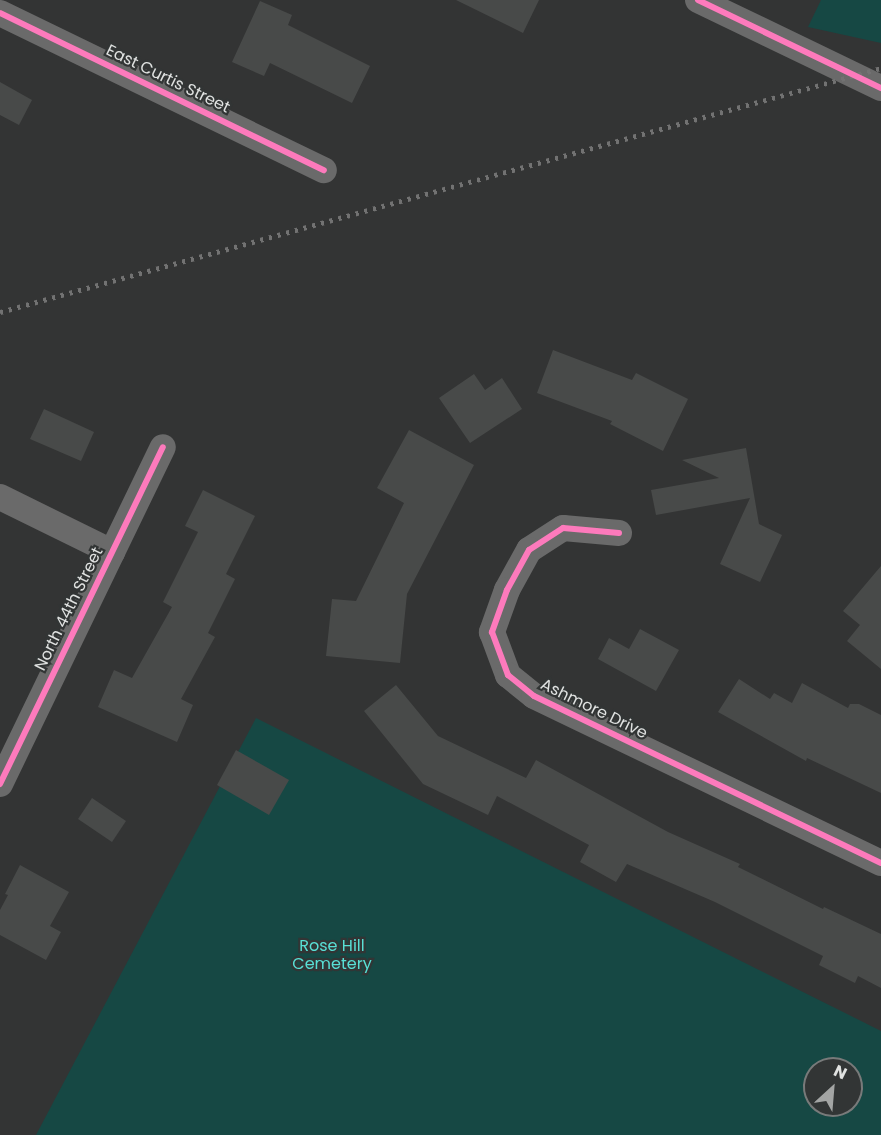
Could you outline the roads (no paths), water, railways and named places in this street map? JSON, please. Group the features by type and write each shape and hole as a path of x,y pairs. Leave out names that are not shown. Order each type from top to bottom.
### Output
{"street":[{"path":"698,0 881,88"},
{"name":"East Curtis Street","path":"0,13 324,170"},
{"name":"North 44th Street","path":"0,784 163,447"},
{"path":"0,497 112,552"},
{"name":"Ashmore Drive","path":"619,533 563,528 529,550 507,590 492,632 508,675 534,696 881,863"}],"railway":[{"path":"0,312 881,68"}],"park label":[{"name":"Rose Hill Cemetery","path":"332,955"}]}
